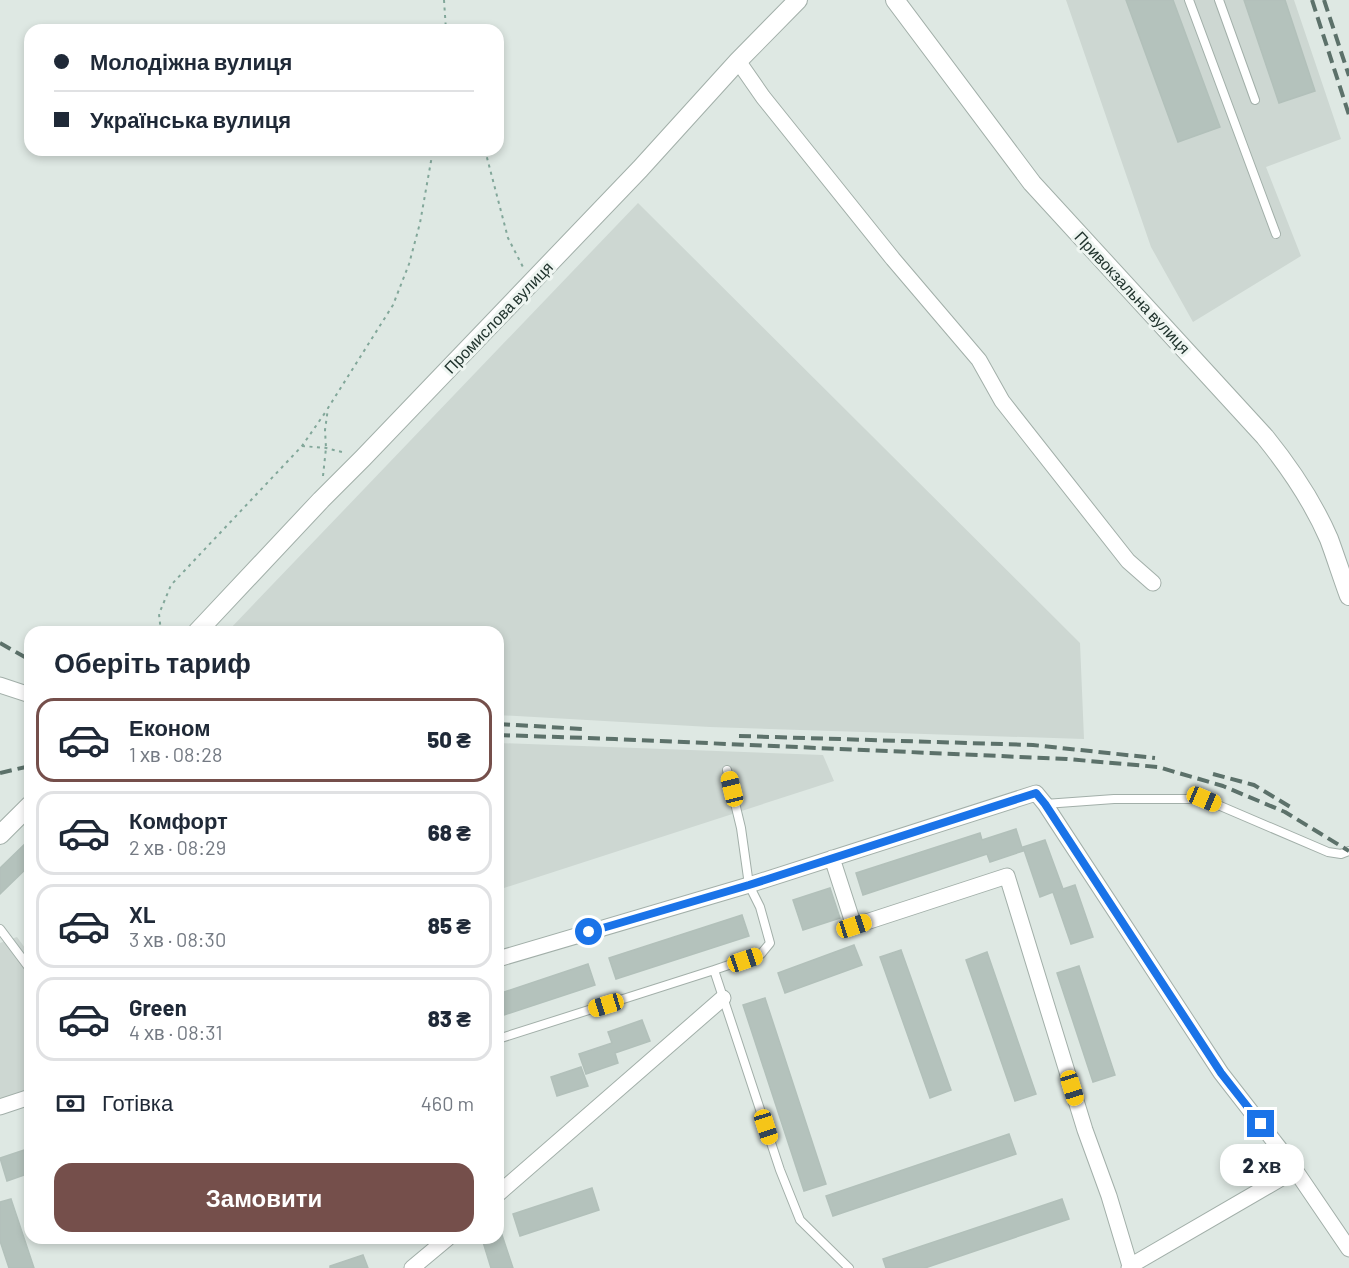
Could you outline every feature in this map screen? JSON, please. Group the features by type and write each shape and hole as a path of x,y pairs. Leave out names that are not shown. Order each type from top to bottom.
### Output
{"street":[{"name":"Промислова вулиця","path":"203,626 640,169 738,61 798,0"},
{"name":"Привокзальна вулиця","path":"895,0 1032,183 1284,460 1328,538 1349,596"},
{"path":"738,61 763,97 886,250 979,360 1002,401 1128,561 1153,583"},
{"path":"0,685 24,693"},
{"path":"504,956 749,885 1036,793 1221,1073 1287,1158 1349,1249"},
{"path":"0,835 24,811"},
{"path":"832,858 854,926 1007,876 1085,1130 1109,1196 1129,1267 1280,1179 1285,1172 1287,1158"},
{"path":"504,1189 723,998"},
{"path":"0,1107 24,1099"},
{"path":"412,1268 441,1244"}],"lane":[{"path":"1189,0 1276,234"},
{"path":"1219,0 1255,100"},
{"path":"504,1037 761,954 770,943 760,908 749,885 741,828 727,770"},
{"path":"1045,804 1114,799 1204,799 1328,852 1341,854 1349,851"},
{"path":"0,928 24,961"},
{"path":"714,970 780,1170 800,1220 849,1268"}],"path":[{"path":"444,0 446,24"},
{"path":"160,626 159,614 171,585 302,446 393,306 409,264 420,223 432,156"},
{"path":"487,156 508,238 531,283"},
{"path":"321,500 328,408"},
{"path":"302,446 326,448 363,458"}],"shaded area":[{"path":"1066,0 1294,0 1341,139 1266,167 1301,256 1193,322 1151,247"},
{"path":"638,203 1080,643 1084,739 710,727 504,715 504,626 233,626"},
{"path":"504,743 823,755 834,781 504,888"},
{"path":"17,937 24,947 24,1095 0,1103 0,943"}],"building":[{"path":"1126,0 1173,0 1220,127 1178,142"},
{"path":"1244,0 1285,0 1315,91 1279,103"},
{"path":"1016,829 1023,851 990,862 987,854 863,895 856,873 980,833 982,840"},
{"path":"1045,840 1063,889 1075,885 1093,937 1071,944 1053,892 1040,897 1023,847"},
{"path":"24,845 24,871 0,894 0,868"},
{"path":"830,888 840,918 803,930 793,900"},
{"path":"742,915 749,936 616,979 609,958"},
{"path":"854,945 862,965 785,993 778,973"},
{"path":"901,950 951,1090 930,1098 880,957"},
{"path":"987,952 1036,1094 1015,1101 966,960"},
{"path":"588,964 595,985 504,1015 504,992"},
{"path":"1079,966 1115,1075 1093,1082 1057,973"},
{"path":"765,998 826,1184 804,1191 743,1005"},
{"path":"642,1020 650,1041 615,1053 618,1063 586,1074 579,1054 612,1043 608,1032"},
{"path":"581,1067 588,1086 557,1096 551,1077"},
{"path":"1009,1134 1016,1154 833,1216 826,1196"},
{"path":"24,1150 24,1175 7,1181 0,1158"},
{"path":"592,1188 599,1210 520,1236 513,1214"},
{"path":"11,1199 24,1244 26,1244 34,1268 9,1268 0,1241 0,1202"},
{"path":"1062,1199 1069,1219 925,1268 886,1268 883,1259"},
{"path":"504,1241 513,1268 491,1268 484,1244 504,1244"},
{"path":"363,1255 368,1268 330,1268 330,1266"}],"railway":[{"path":"1312,0 1349,115"},
{"path":"1324,0 1349,76"},
{"path":"0,643 24,657"},
{"path":"504,724 583,729"},
{"path":"504,735 1067,759 1158,767 1223,786 1285,812 1349,851"},
{"path":"739,736 1033,745 1155,758"},
{"path":"0,773 24,767"},
{"path":"1213,774 1254,785 1292,808"}],"route":[{"path":"589,932 749,885 1036,793 1221,1073 1261,1124"}]}
